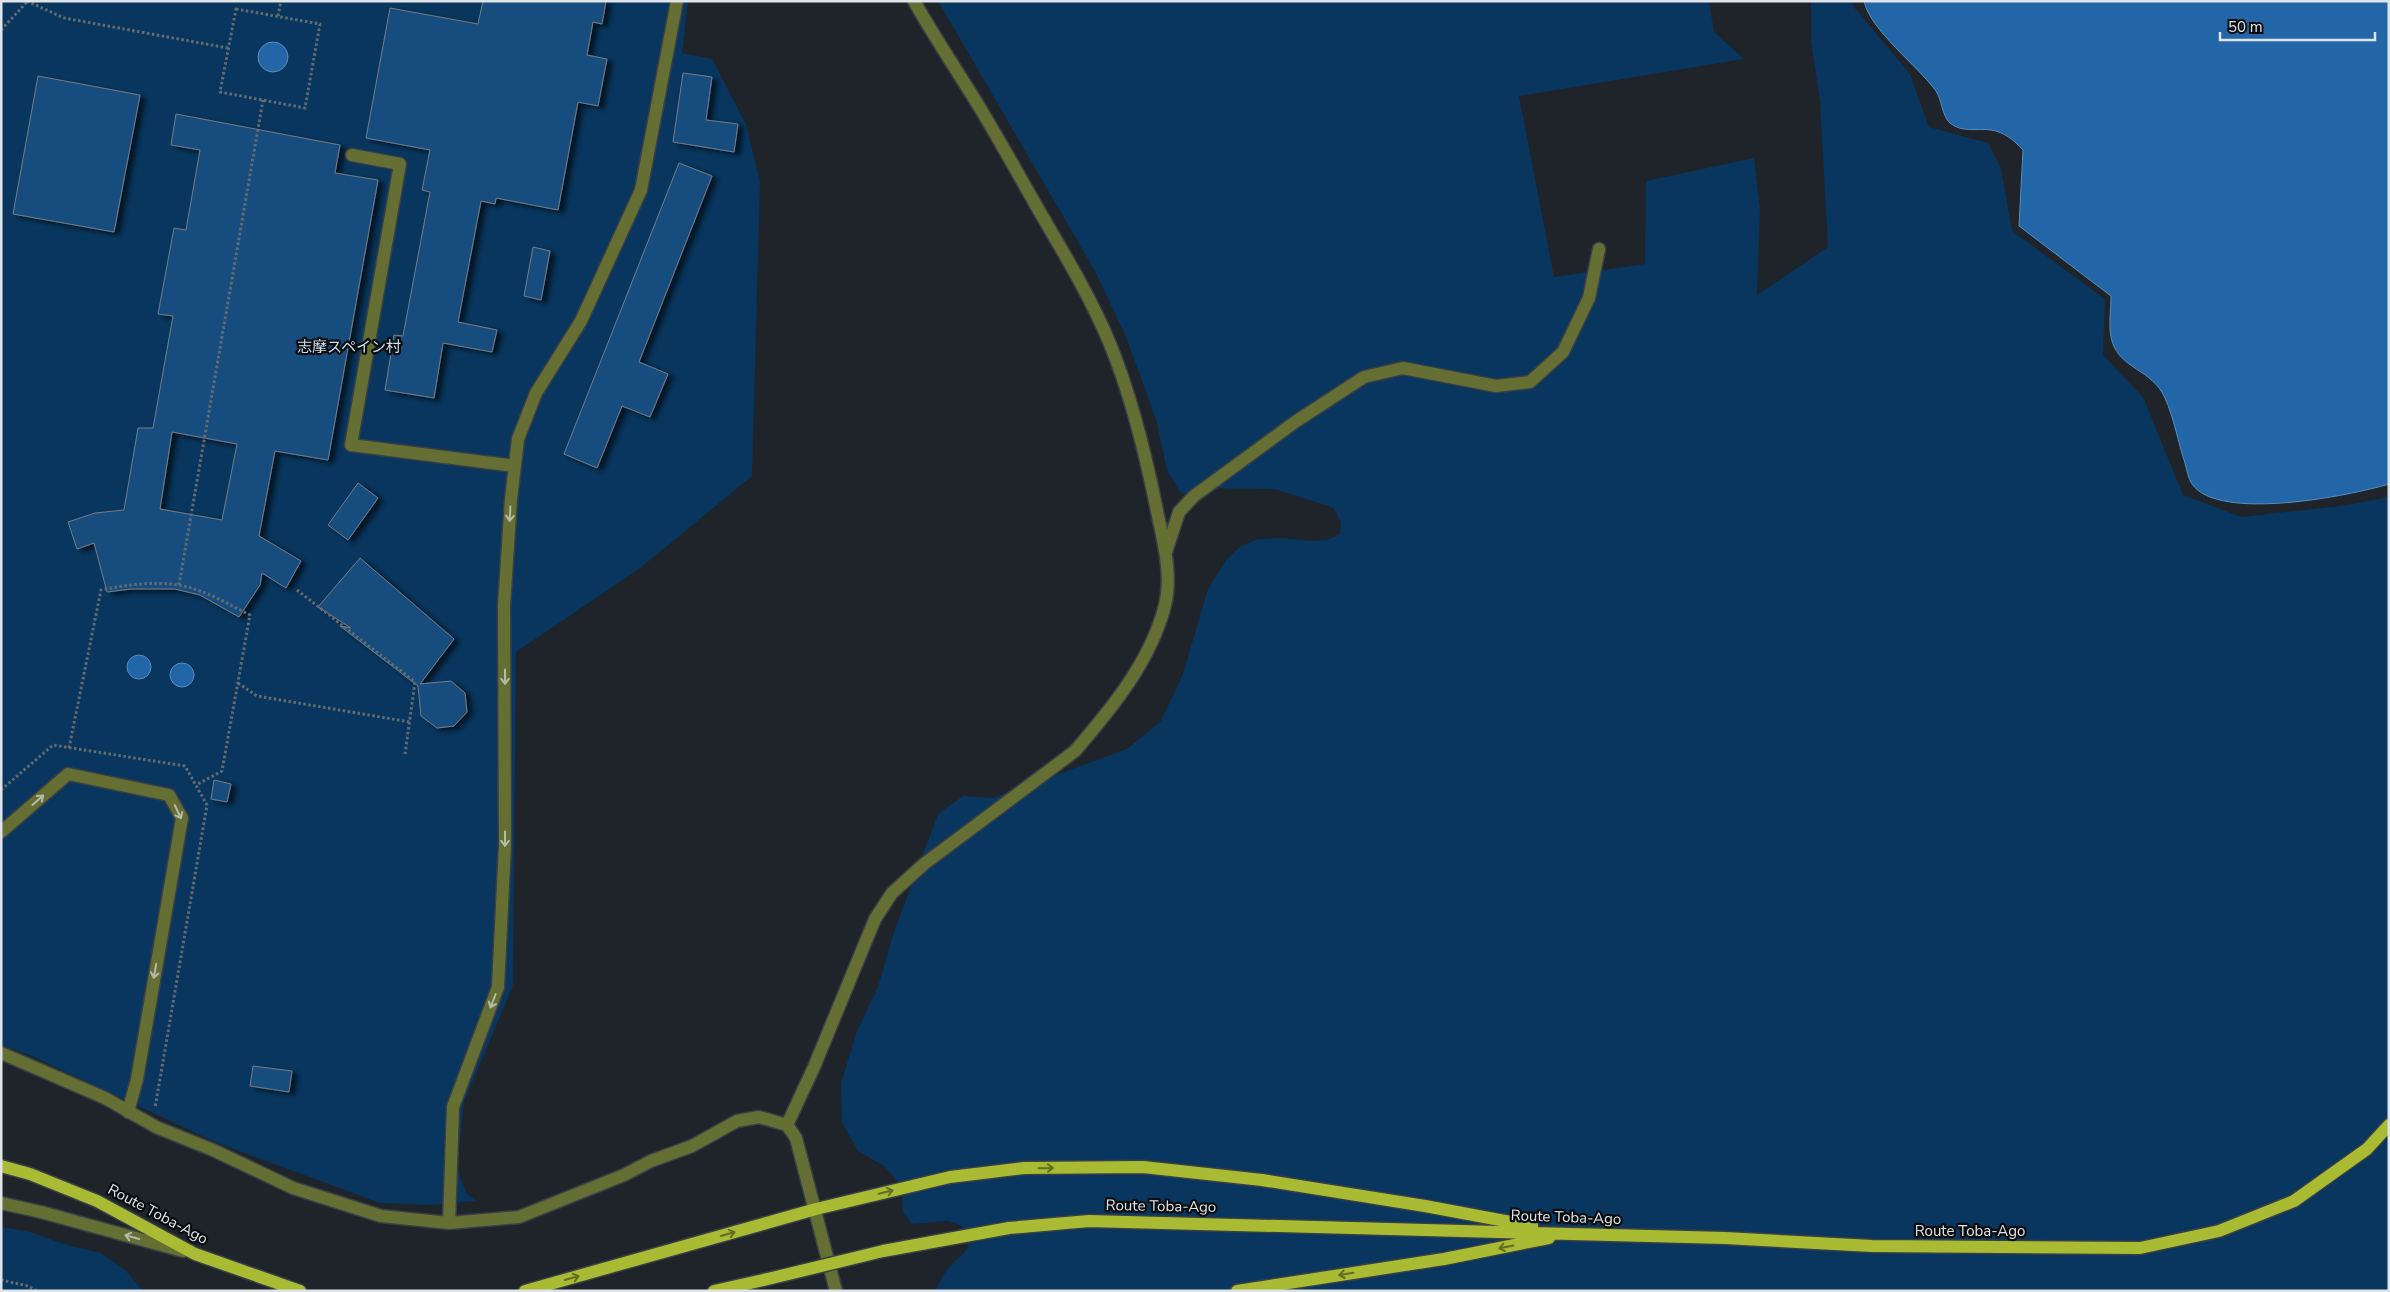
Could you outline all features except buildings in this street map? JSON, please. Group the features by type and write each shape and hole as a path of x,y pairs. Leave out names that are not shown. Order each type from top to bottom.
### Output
{"main road":[{"name":"Route Toba-Ago","path":"714,1291 883,1251 1009,1228 1088,1221 1725,1238 1872,1246 2140,1248 2219,1231 2294,1201 2367,1149 2389,1125"},
{"name":"Route Toba-Ago","path":"1,1166 30,1174 97,1201 195,1254 300,1291"},
{"path":"525,1291 816,1209 950,1177 1024,1168 1143,1167 1262,1180 1425,1206 1571,1234"},
{"path":"1238,1291 1444,1259 1571,1234"}],"street":[{"path":"449,1223 453,1107 498,987 505,845 504,606 518,439 536,394 581,320 641,190 678,1"},
{"path":"787,1125 814,1067 875,919 892,893 924,864 1075,750 1095,728 1126,688 1151,644 1165,605 1168,583 1166,554 1152,485 1132,412 1110,344 1064,253 914,1"},
{"path":"352,155 400,164 351,444 515,466"},
{"path":"1166,554 1179,512 1194,496 1295,422 1364,377 1403,368 1496,386 1530,382 1564,352 1589,298 1599,249"},
{"path":"1,832 68,774 169,795 182,818 137,1079 128,1112"},
{"path":"1,1053 105,1098 156,1127 212,1150 293,1188 381,1216 449,1223 519,1217 624,1176 651,1161 692,1146 737,1122 760,1117 787,1125 796,1138 802,1154 836,1291"},
{"path":"1,1203 195,1254"}],"path":[{"path":"278,16 281,1"},
{"path":"1,30 27,2 64,18 228,48"},
{"path":"236,9 320,24 305,108 220,92 228,48 236,9"},
{"path":"179,585 263,100"},
{"path":"69,748 101,590 127,585 179,585 212,597 250,615 222,770 196,785"},
{"path":"298,590 415,682 405,754"},
{"path":"238,683 257,696 410,722"},
{"path":"1,790 53,745 185,766 207,805 155,1108"},
{"path":"1,1280 28,1286 37,1291"}],"green space":[{"name":"志摩スペイン村","path":"1,1 688,1 682,53 712,59 746,124 760,182 752,476 639,569 516,652 513,985 464,1102 457,1167 466,1193 476,1201 429,1205 380,1203 215,1142 32,1056 1,1045"},
{"path":"938,1 1709,1 1714,32 1744,59 1519,96 1554,277 1645,264 1646,181 1754,158 1760,209 1757,295 1828,247 1820,101 1811,41 1811,1 1852,1 1853,6 1910,74 1929,127 1988,143 2001,169 2012,231 2105,299 2103,355 2143,397 2183,495 2241,517 2341,506 2389,497 2389,1291 935,1291 947,1270 968,1248 966,1234 962,1226 948,1221 912,1224 903,1212 901,1185 884,1166 858,1151 842,1122 841,1083 857,1031 878,987 894,932 938,814 963,796 993,798 1127,749 1161,721 1183,674 1208,589 1226,560 1240,547 1258,539 1327,540 1340,534 1341,523 1334,508 1275,489 1199,488 1187,495 1180,492 1167,470 1156,419 1126,337 1095,271"},
{"path":"1,1227 30,1232 67,1245 101,1253 125,1270 143,1291 1,1291"}],"shaded area":[{"path":"1864,1 2389,1 2389,484 2316,499 2255,504 2228,502 2206,495 2192,484 2165,398 2152,381 2122,358 2112,341 2110,325 2111,296 2019,226 2023,150 2012,140 2000,133 1991,130 1960,128 1950,123 1945,116 1936,91 1875,24"},
{"path":"273,42 279,43 287,51 287,63 279,71 273,72 267,71 259,63 258,57 259,51 267,43"},
{"path":"139,655 144,656 150,662 150,672 144,678 139,679 134,678 128,672 127,667 128,662 134,656"},
{"path":"182,663 187,664 193,670 193,680 187,686 182,687 177,686 171,680 170,675 171,670 177,664"}]}
